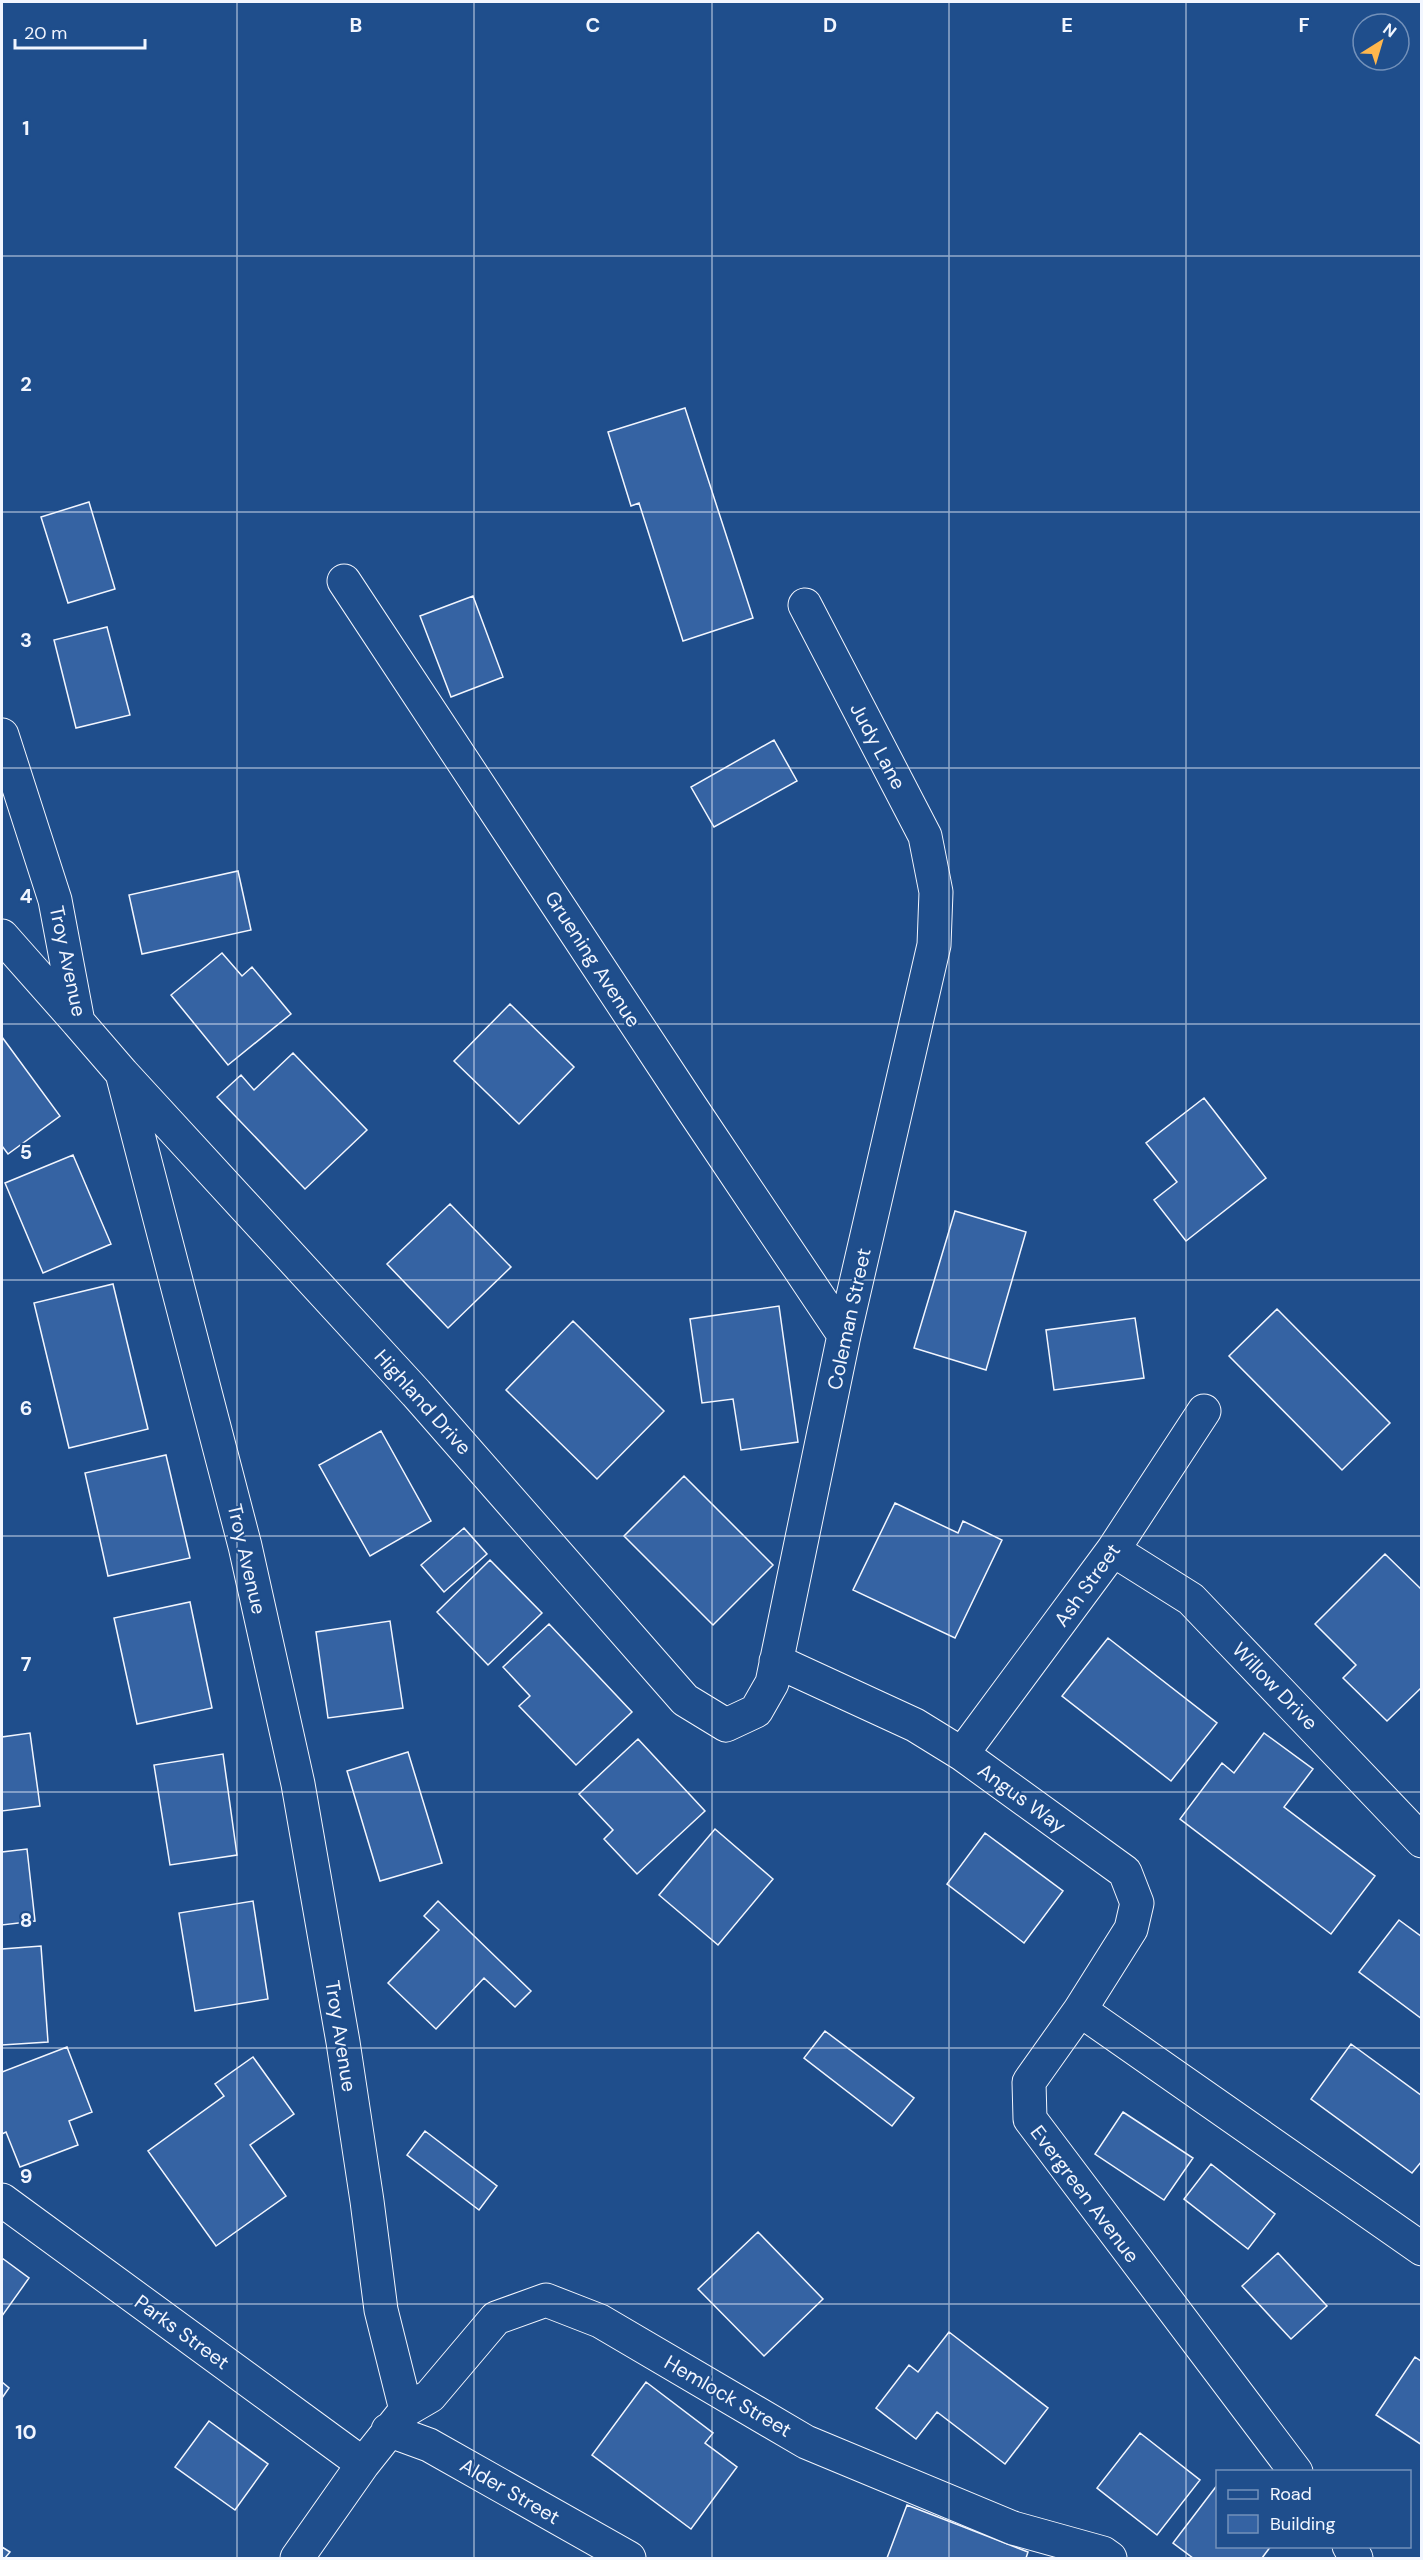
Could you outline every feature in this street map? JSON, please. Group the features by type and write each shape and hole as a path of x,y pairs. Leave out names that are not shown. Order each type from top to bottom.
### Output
{"street":[{"name":"Gruening Avenue","path":"344,581 684,1097 844,1335"},
{"name":"Judy Lane","path":"805,605 925,836 936,892"},
{"name":"Troy Avenue","path":"2,735 55,900 78,1022 122,1073 245,1546 298,1784 343,2042 397,2420"},
{"name":"Coleman Street","path":"726,1725 756,1711 772,1683 844,1335 934,945 936,892"},
{"path":"2,936 78,1022"},
{"name":"Highland Drive","path":"122,1073 416,1393 685,1700 726,1725"},
{"name":"Ash Street","path":"962,1754 1113,1550 1204,1411"},
{"name":"Willow Drive","path":"1113,1550 1191,1599 1420,1835"},
{"name":"Angus Way","path":"776,1661 915,1725 962,1754 1125,1872 1137,1903 1131,1929 1080,2010"},
{"path":"1080,2010 1422,2249"},
{"name":"Evergreen Avenue","path":"1080,2010 1029,2082 1030,2119 1294,2470"},
{"name":"Parks Street","path":"2,2200 363,2463"},
{"name":"Hemlock Street","path":"397,2420 430,2396 496,2318 546,2300 600,2320 806,2442 1013,2528 1103,2553 1110,2559"},
{"path":"297,2559 363,2463 397,2420"},
{"name":"Alder Street","path":"397,2420 429,2445 629,2559"}],"building":[{"path":"685,408 753,618 683,641 639,503 631,506 608,432"},
{"path":"89,502 115,589 68,603 41,517"},
{"path":"473,596 503,677 451,697 420,616"},
{"path":"107,627 130,715 76,728 54,640"},
{"path":"774,740 797,781 714,827 691,787"},
{"path":"238,871 251,930 142,954 129,895"},
{"path":"222,953 242,976 252,967 291,1014 228,1065 171,995"},
{"path":"510,1004 574,1067 519,1124 454,1061"},
{"path":"2,1037 60,1116 8,1154 2,1146"},
{"path":"293,1053 367,1130 305,1189 217,1097 241,1075 254,1090"},
{"path":"1204,1098 1266,1178 1186,1241 1154,1200 1177,1182 1146,1143"},
{"path":"73,1155 111,1244 43,1273 5,1183"},
{"path":"450,1204 511,1267 448,1328 387,1264"},
{"path":"955,1211 1026,1232 986,1370 914,1348"},
{"path":"113,1284 148,1429 69,1448 34,1303"},
{"path":"779,1306 798,1442 741,1450 733,1399 702,1403 690,1319"},
{"path":"1277,1309 1390,1423 1342,1470 1229,1356"},
{"path":"1135,1318 1144,1378 1054,1390 1046,1330"},
{"path":"573,1321 664,1411 597,1479 506,1390"},
{"path":"381,1431 431,1521 370,1556 319,1465"},
{"path":"166,1455 190,1558 108,1576 85,1473"},
{"path":"684,1476 773,1565 713,1625 624,1536"},
{"path":"895,1503 958,1533 963,1521 1002,1540 955,1638 853,1590"},
{"path":"464,1528 487,1554 444,1592 421,1565"},
{"path":"1385,1554 1422,1590 1422,1687 1387,1721 1343,1678 1356,1665 1315,1624"},
{"path":"490,1560 542,1613 488,1665 437,1612"},
{"path":"190,1602 212,1708 137,1724 114,1618"},
{"path":"390,1621 403,1708 328,1718 316,1632"},
{"path":"549,1624 632,1712 576,1765 519,1706 530,1696 503,1667"},
{"path":"1108,1638 1217,1723 1171,1781 1062,1696"},
{"path":"30,1733 40,1806 2,1811 2,1737"},
{"path":"1264,1733 1313,1769 1284,1807 1375,1876 1331,1934 1180,1819 1222,1763 1234,1773"},
{"path":"638,1739 705,1811 637,1874 604,1839 613,1830 579,1794"},
{"path":"408,1752 442,1863 380,1881 347,1771"},
{"path":"223,1754 237,1855 170,1865 154,1765"},
{"path":"715,1829 773,1879 718,1945 659,1895"},
{"path":"985,1833 1063,1891 1024,1943 947,1884"},
{"path":"27,1849 35,1921 2,1925 2,1852"},
{"path":"253,1901 268,1999 195,2011 179,1913"},
{"path":"438,1901 531,1991 515,2007 484,1978 436,2029 388,1983 439,1930 424,1916"},
{"path":"1399,1920 1422,1937 1422,2019 1359,1972"},
{"path":"41,1946 48,2042 2,2045 2,1949"},
{"path":"825,2031 914,2098 892,2126 804,2058"},
{"path":"1351,2044 1422,2096 1422,2161 1412,2173 1311,2099"},
{"path":"67,2047 92,2112 69,2121 78,2145 20,2167 6,2132 2,2134 2,2072"},
{"path":"253,2057 294,2114 250,2145 286,2196 216,2246 148,2151 224,2096 215,2084"},
{"path":"1123,2112 1193,2158 1164,2200 1095,2154"},
{"path":"425,2131 497,2186 479,2210 407,2155"},
{"path":"1211,2164 1275,2214 1248,2249 1184,2199"},
{"path":"758,2232 823,2299 764,2356 698,2289"},
{"path":"1278,2253 1327,2306 1291,2339 1242,2286"},
{"path":"2,2258 29,2278 2,2316"},
{"path":"949,2332 1048,2408 1005,2464 937,2412 916,2439 876,2408 909,2365 918,2372"},
{"path":"1415,2357 1422,2362 1422,2445 1376,2415"},
{"path":"2,2382 9,2388 2,2398"},
{"path":"646,2382 713,2433 705,2443 737,2467 691,2529 592,2455"},
{"path":"209,2421 268,2464 235,2510 175,2467"},
{"path":"1140,2433 1200,2480 1157,2535 1097,2488"},
{"path":"1216,2487 1216,2548 1270,2548 1262,2558 1193,2558 1173,2543"},
{"path":"907,2505 1028,2552 1026,2558 887,2558"},
{"path":"2,2547 10,2552 5,2558 2,2558"}]}
